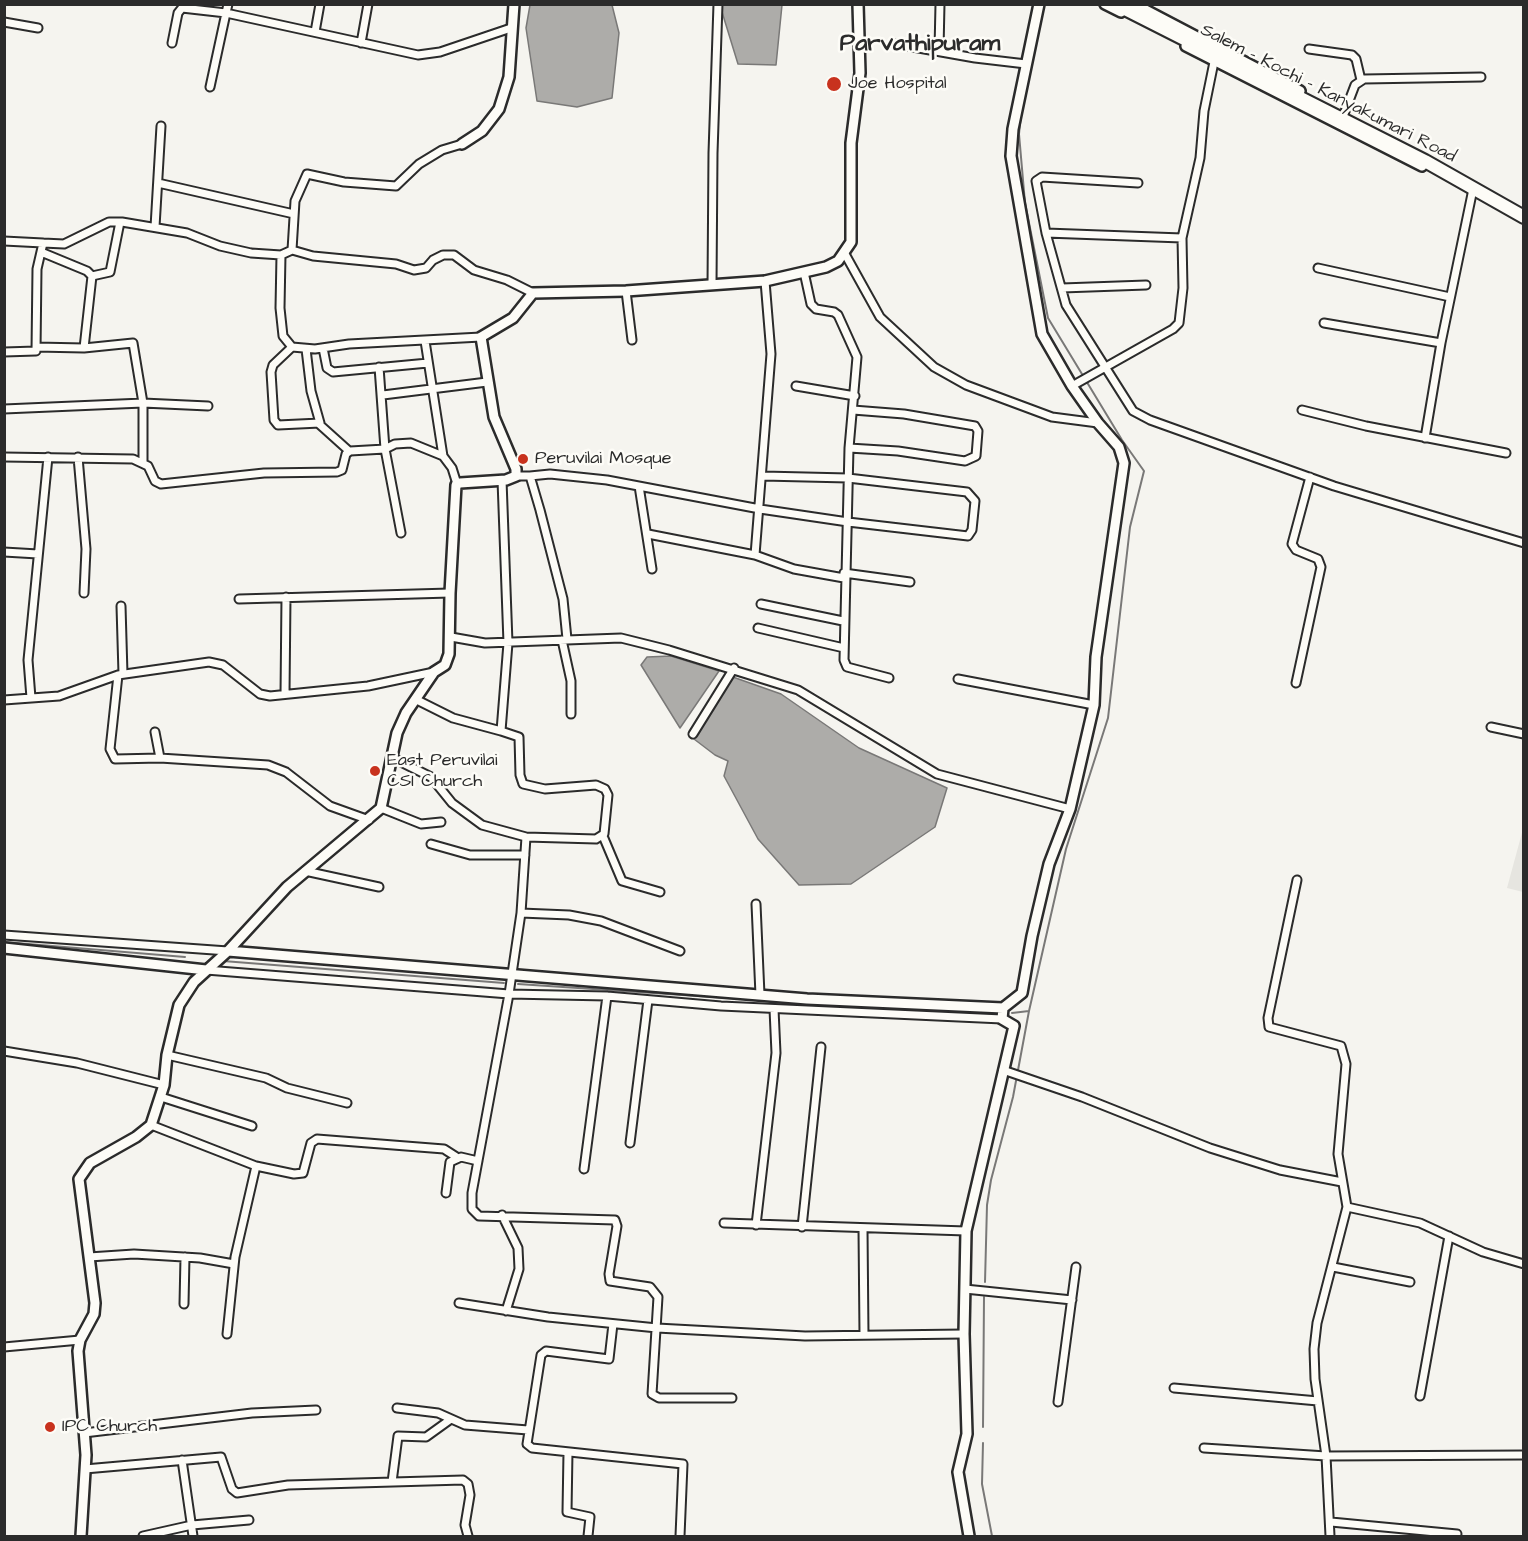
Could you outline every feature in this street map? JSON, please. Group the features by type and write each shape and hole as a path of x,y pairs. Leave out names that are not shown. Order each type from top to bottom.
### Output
{"highway":[{"name":"Salem - Kochi - Kanyakumari Road","path":"1115,4 1425,161 1524,217"}],"street":[{"path":"210,87 228,4"},
{"path":"315,32 320,4"},
{"path":"361,42 368,4"},
{"path":"292,250 295,201 307,174 316,174 344,182 396,186 419,164 442,150 462,144 482,131 499,109 509,76 514,4"},
{"path":"712,285 712,153 718,4"},
{"path":"292,250 300,254 348,258 421,270 444,255 454,255 474,270 507,280 533,292 627,291 712,285 765,280 826,267 845,254 851,242 851,143 860,73 858,4"},
{"path":"939,50 940,4"},
{"path":"4,935 760,995 1003,1008 1022,993 1032,936 1049,864 1070,809 1094,705 1096,657 1124,463 1119,447 1098,423 1076,384 1042,334 1011,156 1013,129 1039,4"},
{"path":"1105,4 1214,62 1468,187"},
{"path":"1134,4 1431,159 1468,187"},
{"path":"172,43 178,13 182,8 226,14 417,55 429,54 511,28"},
{"path":"4,22 38,28"},
{"path":"896,44 975,58 1026,64"},
{"path":"1309,49 1352,56 1356,59 1361,80"},
{"path":"1076,384 1173,329 1179,322 1183,288 1182,238 1200,158 1204,111 1214,62"},
{"path":"1344,114 1355,85 1361,80 1481,77"},
{"path":"155,226 161,126"},
{"path":"1138,183 1039,177 1036,183 1046,233 1072,318 1130,406 1139,414 1310,477 1524,543"},
{"path":"158,183 294,214"},
{"path":"1425,438 1468,187"},
{"path":"4,241 64,244 109,222 120,222 187,233 220,246 251,252 281,255 292,250"},
{"path":"92,276 110,272 120,222"},
{"path":"1046,233 1182,238"},
{"path":"4,352 34,352 36,347 37,269 42,243"},
{"path":"41,252 87,271 92,276"},
{"path":"845,254 880,317 934,367 966,385 1052,417 1098,423"},
{"path":"281,255 280,308 283,336 292,347 306,349 349,344 481,337 513,318 533,292"},
{"path":"1318,268 1450,297"},
{"path":"804,272 811,304 816,309 834,312 838,315 855,348 857,357 849,448 848,522 844,575 844,660 847,667 889,678"},
{"path":"84,348 92,276"},
{"path":"755,555 771,354 765,280"},
{"path":"1062,288 1146,285"},
{"path":"627,291 632,340"},
{"path":"1324,323 1441,343"},
{"path":"481,337 494,417 516,469 516,476"},
{"path":"426,340 442,456"},
{"path":"36,347 84,348 133,343 142,403 143,463"},
{"path":"81,1536 85,1468 78,1351 94,1314 95,1303 79,1179 82,1170 90,1163 136,1137 151,1125 164,1085 166,1055 179,1005 206,970 228,951 286,887 381,808 398,733 415,699 434,672 448,660 451,637 450,593 457,484 452,468 442,456 411,443 395,444 385,449 349,452 319,423 278,424 274,421 272,368 292,347"},
{"path":"323,348 327,368 333,372 428,363"},
{"path":"306,349 311,391 320,416 319,423"},
{"path":"379,367 383,395 385,449 401,533"},
{"path":"383,395 487,382"},
{"path":"796,386 855,396"},
{"path":"4,409 142,403 208,406"},
{"path":"849,448 898,451 965,461 976,456 978,431 975,426 904,414 853,410"},
{"path":"1302,410 1425,438 1506,453"},
{"path":"4,457 133,459 150,469 155,481 161,484 264,472 337,472 342,470 349,452"},
{"path":"32,698 28,660 48,457"},
{"path":"78,457 86,549 84,592"},
{"path":"457,484 550,474 639,486 760,509 848,522 968,536 972,530 975,501 968,492 848,478 762,476"},
{"path":"530,476 554,558 563,599 564,640 571,681 571,714"},
{"path":"1296,683 1320,567 1318,559 1296,550 1292,544 1310,477"},
{"path":"501,731 508,643 502,480"},
{"path":"639,486 652,569"},
{"path":"648,534 755,555 794,569 910,582"},
{"path":"4,552 38,554"},
{"path":"239,599 450,593"},
{"path":"285,694 286,597"},
{"path":"761,604 843,621"},
{"path":"121,606 121,674 111,756 119,759 160,758 268,765 286,771 330,806 369,820"},
{"path":"758,628 844,648"},
{"path":"451,637 485,643 621,638 734,668 798,690 937,774 1070,809"},
{"path":"4,700 64,695 121,674 216,663 230,669 260,694 270,696 368,686 434,672"},
{"path":"693,734 734,668"},
{"path":"958,679 1094,705"},
{"path":"415,699 453,718 519,737 520,775 523,784 544,789 597,785 605,789 608,795 603,836 622,881 660,892"},
{"path":"1491,727 1524,734"},
{"path":"155,732 160,758"},
{"path":"393,758 431,777 452,803 482,825 526,837 596,838 603,836"},
{"path":"381,808 422,824 441,822"},
{"path":"526,837 512,975 472,1193 472,1209 479,1216 615,1220 617,1226 610,1281 654,1289 659,1302 652,1390 655,1397 732,1398"},
{"path":"431,844 470,855 525,855"},
{"path":"305,871 379,887"},
{"path":"1297,880 1268,1018 1269,1027 1341,1046 1346,1064 1338,1154 1347,1207 1317,1323 1315,1340 1315,1379 1326,1456 1330,1536"},
{"path":"756,904 760,995"},
{"path":"520,913 569,915 601,921 680,951"},
{"path":"4,948 206,970 509,994 607,996 774,1009 1002,1019 1014,1026 966,1231 964,1334 967,1434 958,1472 969,1536"},
{"path":"584,1169 607,996"},
{"path":"630,1143 648,1000"},
{"path":"1002,1019 1003,1008"},
{"path":"756,1225 776,1053 774,1009"},
{"path":"802,1227 821,1047"},
{"path":"4,1051 77,1063 164,1085"},
{"path":"166,1055 266,1078 287,1088 347,1103"},
{"path":"1003,1070 1210,1148 1280,1170 1342,1182"},
{"path":"161,1097 252,1126"},
{"path":"151,1125 256,1166 294,1174 303,1173 311,1143 317,1139 444,1149 458,1158 478,1161"},
{"path":"446,1193 450,1162 458,1158"},
{"path":"227,1334 234,1264 256,1166"},
{"path":"1347,1207 1420,1223 1483,1252 1524,1264"},
{"path":"502,1215 518,1248 519,1269 506,1311"},
{"path":"724,1223 966,1231"},
{"path":"863,1229 864,1335"},
{"path":"1420,1396 1449,1236"},
{"path":"89,1257 134,1254 185,1257 234,1264"},
{"path":"184,1304 185,1257"},
{"path":"1058,1402 1076,1267"},
{"path":"1333,1267 1410,1282"},
{"path":"965,1289 1072,1300"},
{"path":"459,1303 506,1311 657,1328 805,1336 964,1334"},
{"path":"613,1324 609,1359 543,1352 539,1358 528,1444 532,1448 683,1464 680,1536"},
{"path":"4,1347 81,1340"},
{"path":"1174,1388 1318,1401"},
{"path":"397,1408 438,1413 465,1425 528,1430"},
{"path":"84,1433 252,1413 316,1410"},
{"path":"392,1482 398,1436 426,1437 451,1419"},
{"path":"1204,1448 1326,1456 1524,1455"},
{"path":"568,1452 567,1512 590,1517 588,1536"},
{"path":"85,1468 223,1458 232,1489 237,1493 288,1485 466,1481 470,1495 465,1525 468,1536"},
{"path":"182,1460 193,1536"},
{"path":"143,1536 192,1525 249,1520"},
{"path":"1331,1522 1456,1534"}],"shaded area":[{"path":"530,5 612,5 619,33 612,98 577,107 537,101 526,28"},
{"path":"722,5 782,5 776,65 738,64 722,12"},
{"path":"671,656 719,671 680,728 641,665 647,657"},
{"path":"730,676 781,694 859,748 947,788 935,827 851,884 799,885 758,839 724,776 728,761 715,755 690,736"},
{"path":"1523,829 1523,892 1507,888"}],"waterway":[{"path":"985,1282 987,1205 991,1180 1013,1097 1029,1011 1066,849 1108,718 1130,527 1144,471 1122,440 1048,318 1025,203 1019,134 1022,105"},
{"path":"4,942 185,957"},
{"path":"223,961 504,983"},
{"path":"518,984 788,1002"},
{"path":"908,1008 998,1013"},
{"path":"1012,1013 1029,1011"},
{"path":"983,1427 984,1297"},
{"path":"983,1443 982,1484 992,1536"}],"place":[{"name":"Joe Hospital","path":"834,84"},
{"name":"Peruvilai Mosque","path":"523,459"},
{"name":"East Peruvilai CSI Church","path":"375,771"},
{"name":"IPC Church","path":"50,1427"}],"district":[{"name":"Parvathipuram","path":"920,45"}]}
